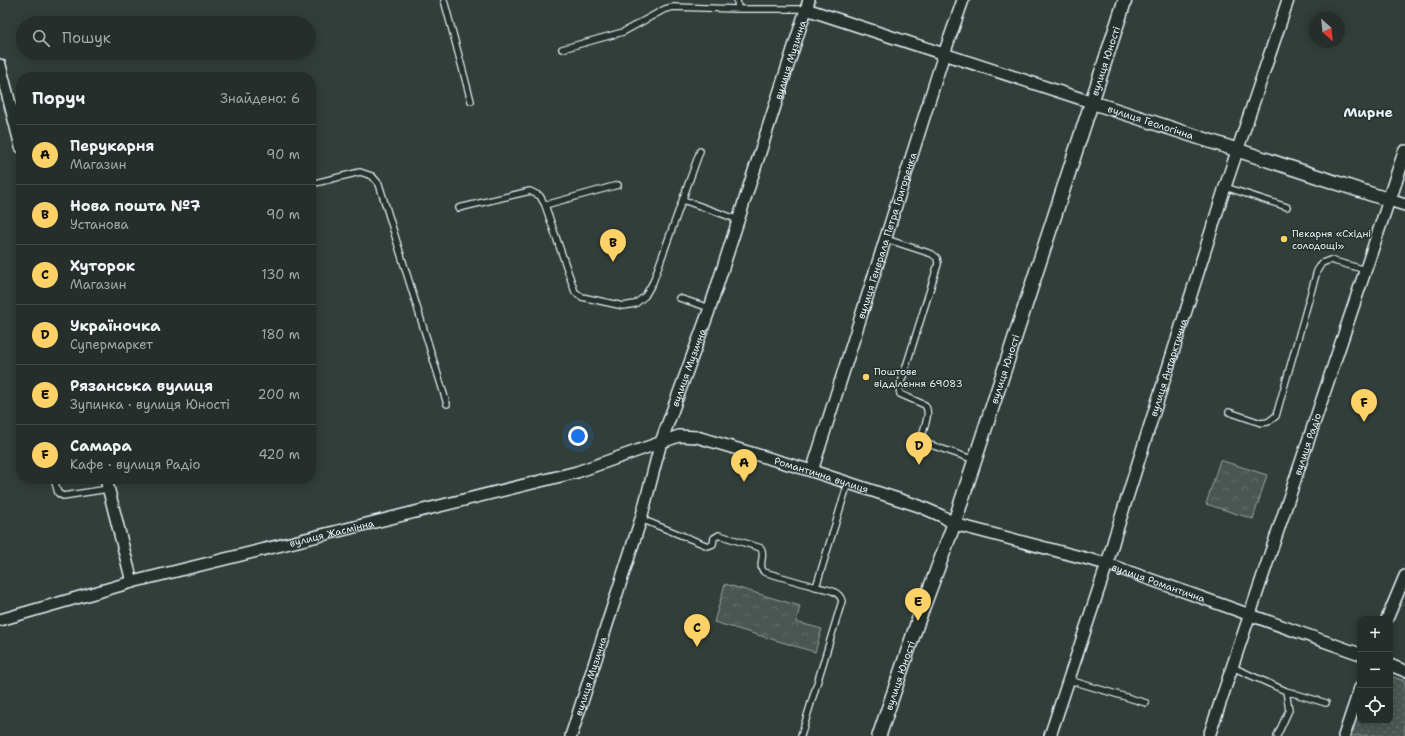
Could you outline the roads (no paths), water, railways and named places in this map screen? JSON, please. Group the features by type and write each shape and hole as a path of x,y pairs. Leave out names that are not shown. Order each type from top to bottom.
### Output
{"street":[{"name":"вулиця Генерала Петра Григоренка","path":"812,471 944,54 963,0"},
{"name":"вулиця Юності","path":"879,736 918,621 954,524 1125,0"},
{"name":"вулиця Антарктична","path":"1050,736 1107,564 1225,187 1288,0"},
{"name":"вулиця Геологічна","path":"807,4 944,54 1405,205"},
{"name":"вулиця Музична","path":"571,736 641,519 662,442 710,308 807,4"},
{"path":"0,65 16,109"},
{"name":"вулиця Радіо","path":"1209,736 1405,152"},
{"name":"Романтична вулиця","path":"662,442 679,436 697,437 812,471 919,506 942,516 954,524"},
{"name":"вулиця Жасмінна","path":"0,620 132,582 577,472 662,442"},
{"path":"107,484 132,582"},
{"name":"вулиця Романтична","path":"954,524 1107,564 1357,653"},
{"path":"1388,616 1405,576"},
{"path":"1393,667 1405,672"},
{"path":"1344,736 1357,697"}],"lane":[{"path":"444,0 471,101"},
{"path":"737,0 738,9"},
{"path":"562,49 623,32 665,9 674,7 738,9 807,4"},
{"path":"459,208 530,191 540,196 545,205 575,292 582,297 623,306 635,304 645,296 653,282 700,151"},
{"path":"316,183 360,172 372,176 379,184 447,404"},
{"path":"545,205 618,185"},
{"path":"1225,187 1287,207"},
{"path":"683,200 739,220"},
{"path":"886,238 932,254 936,258 938,264 899,389 900,394 925,405 927,409 928,413 922,440 975,460"},
{"path":"1229,412 1261,423 1268,422 1276,416 1317,270 1322,263 1330,260 1366,270"},
{"path":"679,298 710,308"},
{"path":"816,587 848,483"},
{"path":"55,484 58,493 63,496 107,484"},
{"path":"641,519 708,546 713,544 714,538 719,535 761,548 763,553 760,566 764,572 836,592 841,596 842,601 801,736"},
{"path":"1232,667 1286,691 1326,703"},
{"path":"1069,680 1146,703"},
{"path":"1277,736 1289,710 1286,691"}],"place":[{"name":"Пекарня «Східні солодощі»","path":"1284,239"},
{"name":"Нова пошта №7","path":"613,262"},
{"name":"Поштове відділення 69083","path":"866,377"},
{"name":"Самара","path":"1364,422"},
{"name":"Україночка","path":"919,465"},
{"name":"Перукарня","path":"744,482"},
{"name":"Рязанська вулиця","path":"918,621"},
{"name":"Хуторок","path":"697,647"}],"district":[{"name":"Мирне","path":"1368,112"}]}
